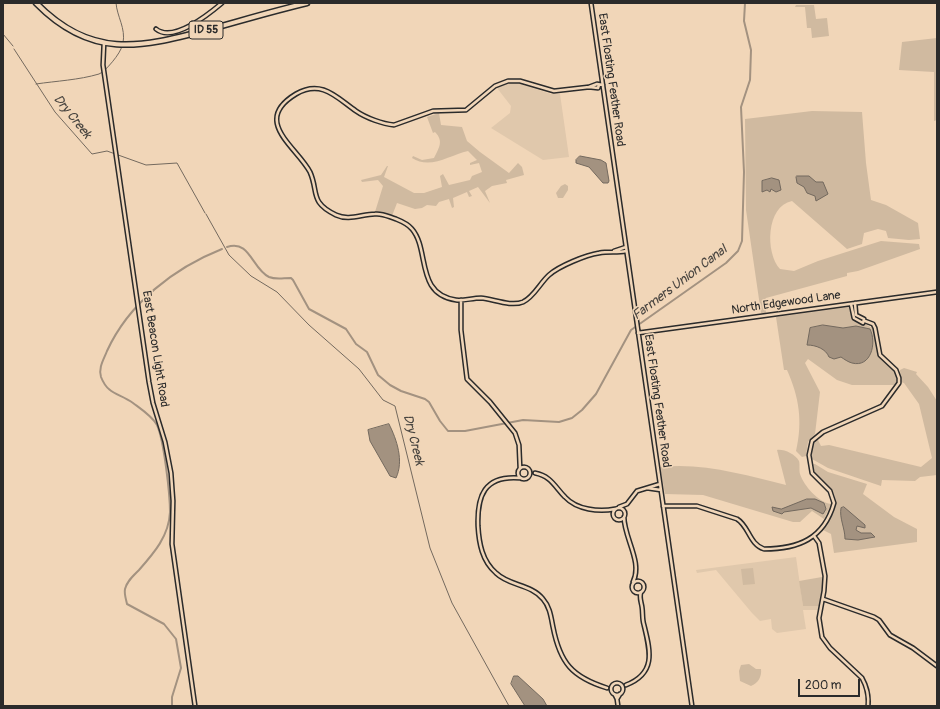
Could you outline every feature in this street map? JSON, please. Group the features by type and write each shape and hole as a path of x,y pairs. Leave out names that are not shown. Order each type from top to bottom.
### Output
{"highway":[{"name":"ID 55","path":"36,3 67,29 104,43 128,46 157,43 307,3"}],"street":[{"path":"156,29 165,33 188,26 204,17 222,3"},
{"name":"East Floating Feather Road","path":"591,3 601,85 692,706"},
{"name":"East Beacon Light Road","path":"104,43 103,65 152,399 162,433 171,473 173,502 172,544 195,706"},
{"path":"601,85 597,84 589,87 554,91 520,81 508,81 495,86 466,110 433,111 394,125 358,112 332,93 316,89 304,91 293,96 282,107 278,120 278,129 282,138 309,172 315,194 321,204 334,214 342,217 379,214 406,224 412,228 416,237 426,275 432,286 443,296 461,300 480,298 514,303 523,302 547,276 557,269 595,254 626,249"},
{"name":"North Edgewood Lane","path":"638,332 937,292"},
{"path":"461,300 461,330 464,358 470,383 490,402 507,423 518,440 520,468 514,477"},
{"path":"663,506 697,506 737,519 741,522 754,542 764,549 802,544 814,536 826,521 832,507 833,499 830,491 812,473 809,455 812,441 823,432 882,406 899,383 900,378 896,370 880,355 873,324 856,315 855,303"},
{"path":"850,304 854,318 858,322 863,323 865,321"},
{"path":"520,463 535,473 552,481 566,498 575,505 585,508 608,510 619,508 626,504 637,491 660,484"},
{"path":"520,468 525,467"},
{"path":"530,470 530,476"},
{"path":"518,472 520,478"},
{"path":"535,473 525,479 514,477 492,484 487,487 479,498 477,510 479,543 482,552 496,574 537,592 544,600 550,611 558,650 570,669 587,681 607,688 615,694 621,694"},
{"path":"647,488 661,490"},
{"path":"626,504 624,517 635,563 636,576 632,589 640,597"},
{"path":"619,508 625,512"},
{"path":"613,515 615,509"},
{"path":"608,510 626,525"},
{"path":"619,520 624,517"},
{"path":"814,536 819,543 825,576 820,618 822,637 830,648 862,678 866,684 869,698 868,706"},
{"path":"617,699 626,685 641,676 650,659 650,649 640,597 644,587 636,576"},
{"path":"633,582 641,581"},
{"path":"636,593 641,592"},
{"path":"823,599 874,617 879,620 890,635 913,648 937,666"},
{"path":"607,688 615,683 626,685"},
{"path":"621,684 623,689"},
{"path":"612,686 612,692"},
{"path":"615,694 618,706"}],"shaded area":[{"path":"796,5 814,5 816,19 827,18 829,36 812,38 811,28 807,28 805,7 795,7"},
{"path":"937,38 937,120 934,121 934,72 899,70 902,42"},
{"path":"510,83 518,83 551,94 560,94 569,157 543,160 491,128 510,113 511,106 497,88"},
{"path":"812,111 862,112 866,163 871,200 886,205 918,223 920,239 909,240 888,238 886,231 878,229 864,233 862,244 847,249 792,201 783,205 777,211 773,220 771,231 770,242 772,252 775,262 780,269 794,271 818,261 881,241 919,244 920,249 858,271 847,273 847,276 766,298 766,313 761,313 746,210 745,119"},
{"path":"439,113 441,125 462,127 467,141 480,152 509,173 518,163 522,167 524,175 506,180 507,183 492,186 485,191 490,203 478,187 469,191 472,196 469,197 467,192 453,198 454,207 452,208 449,199 439,202 436,206 427,205 422,208 415,209 397,203 392,216 375,212 383,186 378,180 362,182 361,180 381,175 387,166 384,177 414,193 424,193 442,187 440,176 443,174 449,185 470,180 472,176 482,172 479,163 470,165 470,163 477,160 468,151 426,163 412,158 413,156 422,160 434,158 440,142 438,135 435,132 433,133 427,117"},
{"path":"580,156 601,160 606,163 608,183 603,183 589,167 576,163 576,160"},
{"path":"797,176 809,176 816,182 823,182 828,194 816,201 815,196 807,193 804,187 797,183"},
{"path":"772,178 779,180 781,190 776,192 771,189 770,192 767,190 762,192 762,181"},
{"path":"565,184 568,186 568,190 563,198 558,198 556,193 561,186"},
{"path":"849,307 850,313 855,320 874,330 879,357 896,372 898,380 896,385 852,385 837,380 808,359 805,363 820,392 815,434 808,442 806,456 802,457 796,451 799,429 799,409 791,380 787,370 784,370 776,317"},
{"path":"823,325 843,328 856,326 870,329 873,341 871,353 868,358 859,364 852,363 841,357 834,359 829,357 826,352 820,348 807,345 810,328"},
{"path":"904,368 917,372 916,374 928,387 937,401 937,475 920,477 915,481 882,480 881,486 828,468 812,459 811,448 817,438 821,446 829,445 921,467 932,458 919,404 904,383 901,382 900,370"},
{"path":"389,424 395,437 399,458 396,478 390,476 370,441 368,430"},
{"path":"777,450 789,452 797,458 799,461 800,474 808,488 821,500 831,504 824,519 812,511 800,522 793,522 703,495 665,494 660,467 692,466 724,470 786,485"},
{"path":"813,464 828,472 867,484 863,494 894,517 917,529 917,542 834,553 831,534 823,530 833,511 835,498 830,488 817,475"},
{"path":"807,499 815,499 824,503 826,509 823,514 811,508 784,512 782,514 773,511 772,507 781,509"},
{"path":"844,507 865,525 865,528 857,526 856,530 861,533 871,533 875,537 858,540 845,539 841,519 841,508"},
{"path":"796,557 803,606 819,606 818,610 803,610 806,629 777,633 772,629 771,619 760,621 716,570 697,573 696,570"},
{"path":"753,568 755,584 743,585 741,569"},
{"path":"822,577 823,588 819,606 803,606 799,581"},
{"path":"749,664 756,669 761,669 759,679 751,686 740,681 739,671 741,665"},
{"path":"514,676 518,676 543,699 547,706 525,706 511,684"}],"waterway":[{"path":"116,3 123,32 123,43"},
{"name":"Farmers Union Canal","path":"227,247 241,247 246,251 258,268 269,277 277,279 291,278 309,309 346,329 356,344 367,352 378,375 390,385 401,391 425,399 429,402 440,421 448,431 465,431 523,420 559,422 572,418 582,410 596,394 631,330 726,263 738,251 742,241 744,172 741,107 750,80 751,50 744,21 745,3"},
{"name":"Dry Creek","path":"3,34 13,46"},
{"path":"36,84 76,79 102,73 119,53 122,46"},
{"name":"Dry Creek","path":"14,49 55,112 92,154 107,151 146,165 177,163 205,213"},
{"name":"Dry Creek","path":"206,214 229,255 251,276 277,292 309,325 359,369 383,400 395,406 430,548 452,603 509,706"},
{"name":"Farmers Union Canal","path":"172,706 172,697 181,668 176,639 164,624 127,604 125,593 125,589 129,581 160,544 169,521 169,493 160,432 157,425 146,413 107,387 101,377 100,370 107,351 116,334 140,303 170,277 187,266 222,249"}]}
